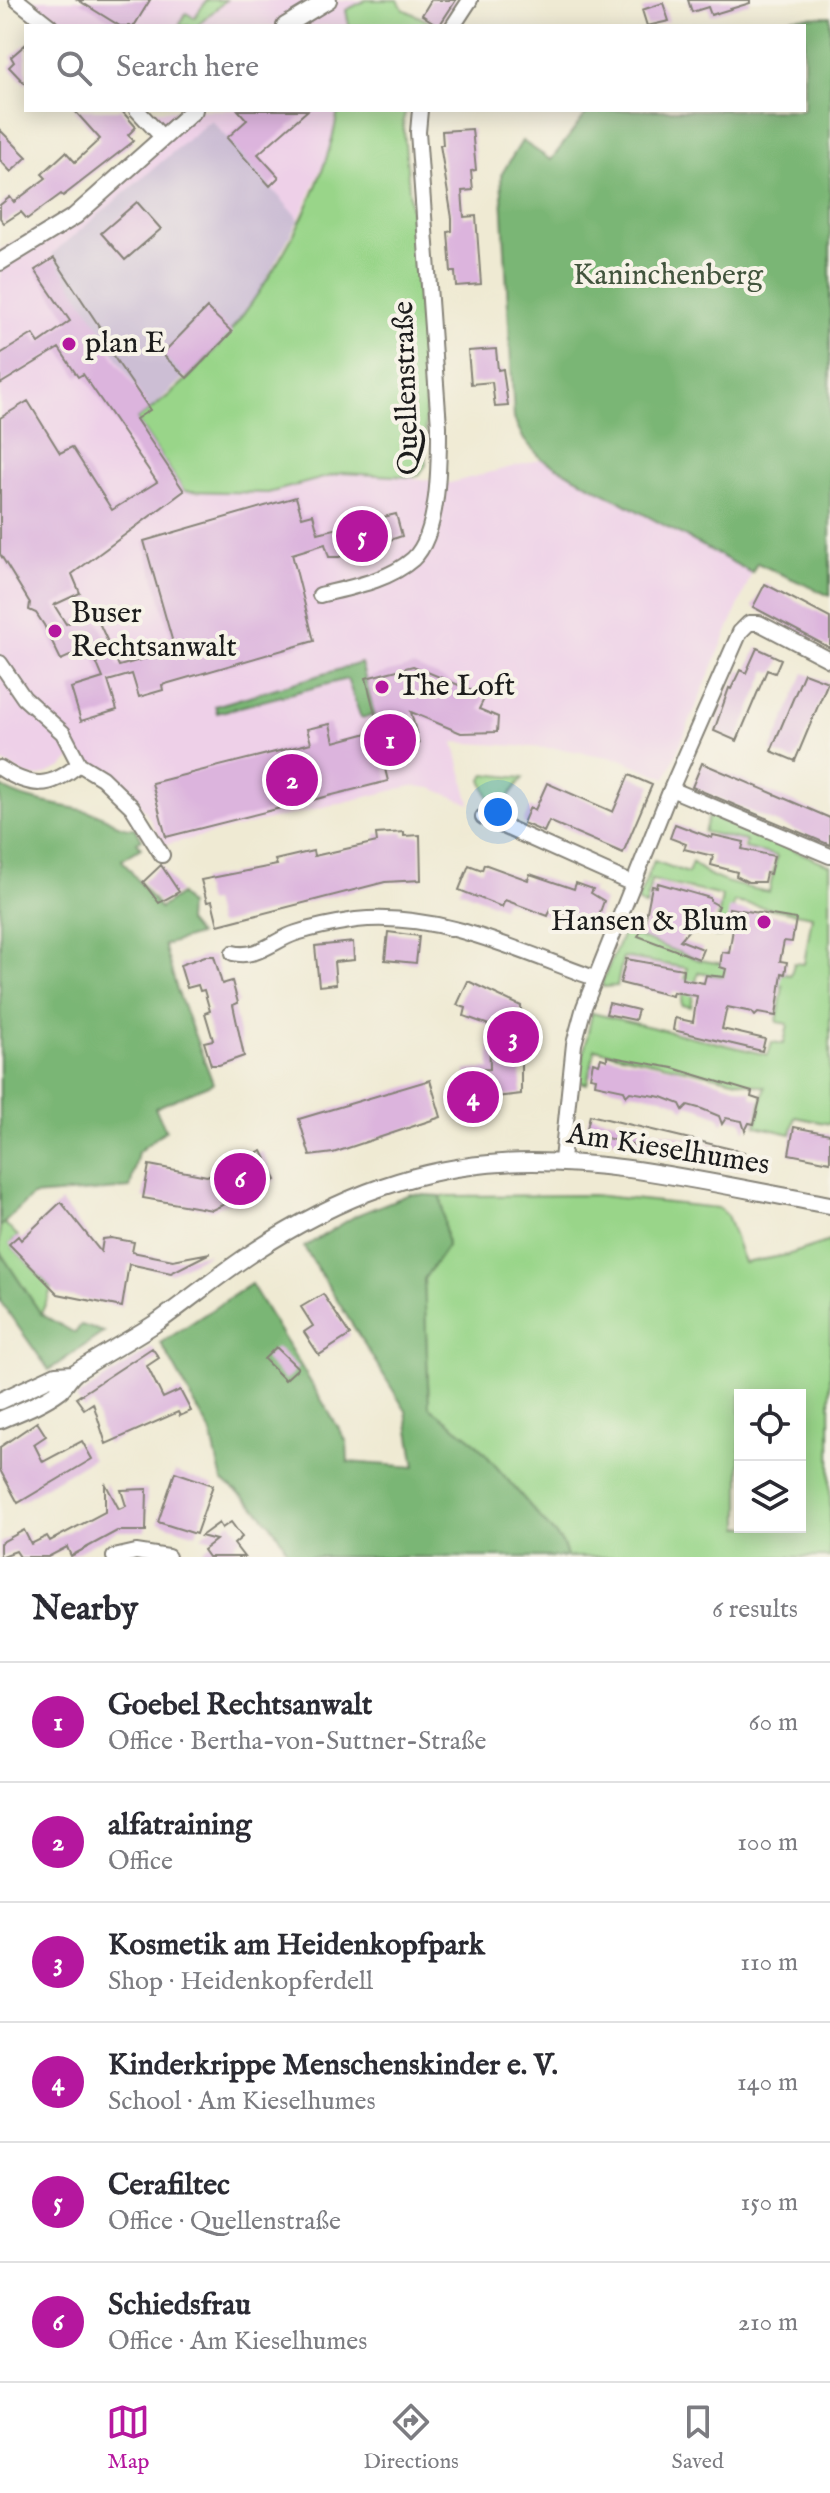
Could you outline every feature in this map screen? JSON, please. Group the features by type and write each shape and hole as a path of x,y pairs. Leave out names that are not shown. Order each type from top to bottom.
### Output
{"street":[{"path":"17,0 47,24"},
{"path":"288,24 328,0"},
{"path":"454,24 470,0"},
{"path":"139,112 163,138"},
{"path":"0,262 28,248 75,216 192,112"},
{"name":"Quellenstraße","path":"320,595 368,583 404,565 420,550 429,528 439,465 439,426 418,132 420,112"},
{"path":"562,1160 574,1044 594,978 671,789 740,632 749,623 759,623 830,660"},
{"path":"0,663 24,698 63,733 79,764 102,778 125,800 162,855"},
{"path":"0,768 30,784 46,784 79,764"},
{"path":"671,789 830,856"},
{"path":"483,817 633,884"},
{"path":"233,953 252,954 292,934 330,925 406,918 452,929 594,978"},
{"name":"Am Kieselhumes","path":"0,1420 60,1390 73,1374 158,1321 251,1254 310,1217 351,1196 406,1177 463,1165 562,1160 701,1180 830,1205"},
{"name":"Am Kieselhumes","path":"0,1401 56,1375 73,1374"},
{"path":"0,1432 18,1412"},
{"path":"114,1557 136,1552 168,1557"}],"shaded area":[{"path":"33,0 366,0 346,10 349,24 64,24"},
{"path":"154,112 338,112 332,144 299,219 150,410 137,419 184,490 268,493 342,473 367,472 450,483 542,459 752,573 666,778 620,759 562,749 454,742 470,804 432,788 412,786 164,845 148,815 126,785 77,753 62,767 39,777 26,775 0,760 0,250 70,209 147,138"},
{"path":"211,120 299,219 251,307 232,332 150,410 52,254"}],"green space":[{"path":"207,0 226,0 199,24 180,24 186,13 194,18"},
{"path":"366,0 398,0 403,9 434,24 349,24 346,10"},
{"name":"Kaninchenberg","path":"830,16 830,596 757,563 752,573 542,459 524,440 514,419 501,175 522,141 551,160 587,112 806,112 806,24 760,24 796,17"},
{"path":"338,112 405,112 403,120 425,374 426,465 419,475 412,477 342,473 268,493 184,491 136,419 170,394 236,325 291,239 329,151"},
{"path":"361,663 375,715 361,718 347,679 217,713 215,706"},
{"path":"485,774 523,778 498,810 492,805 482,780"},
{"path":"0,786 22,797 94,813 123,827 135,828 142,839 137,842 141,848 122,860 160,908 180,894 188,905 187,922 198,935 164,945 177,990 213,1083 155,1108 166,1130 138,1152 130,1188 32,1196 0,1227"},
{"path":"709,815 830,865 830,1124 795,1117 791,1134 756,1126 765,1087 595,1049 587,1084 578,1081 592,1013 768,1055 772,1042 784,1044 788,1024 777,1022 783,986 698,973 691,1007 681,1005 687,968 623,957 617,986 603,987 602,982 624,931 699,960 791,975 794,963 804,964 812,916 734,902 729,932 722,931 720,937 715,937 722,896 651,880 646,906 637,902 654,861 688,873 692,862 718,879 769,892 777,856 745,848 746,841 704,832"},
{"path":"410,1194 441,1196 447,1246 424,1279 429,1407 475,1442 563,1544 567,1557 290,1557 262,1514 222,1481 211,1433 161,1343 251,1284 347,1442 348,1462 415,1467 406,1411 304,1247 357,1215"},
{"path":"592,1195 718,1208 727,1215 744,1263 787,1255 830,1241 830,1557 567,1557 563,1544 475,1442 429,1407 424,1279 447,1246 441,1196"},
{"path":"4,1223 18,1236 10,1244 52,1288 41,1314 0,1252 0,1227"},
{"path":"0,1252 41,1314 75,1333 81,1325 104,1332 49,1370 0,1301"}],"building":[{"path":"78,0 150,0 135,24 117,24"},
{"path":"431,0 456,0 440,24 422,15"},
{"path":"688,0 750,0 750,3 711,15 708,7 692,12"},
{"path":"663,3 669,21 646,24 642,10"},
{"path":"24,46 24,83 9,67 14,62 11,57"},
{"path":"76,112 123,112 136,127 128,135 134,141 63,196 61,194 27,219 21,212 4,223 0,218 0,205 10,197 14,202 46,178 42,174 66,152 75,162 100,139"},
{"path":"240,112 306,112 258,154 279,177 270,186 227,138 247,120"},
{"path":"472,129 476,170 471,171 473,190 462,191 464,217 476,216 481,284 456,286 455,272 451,272 448,232 452,231 452,218 440,145 443,145 442,131"},
{"path":"0,130 27,157 11,172 0,160"},
{"path":"137,202 161,229 125,260 101,233"},
{"path":"54,258 107,338 103,341 150,410 136,419 184,491 72,574 80,593 54,605 66,624 94,612 119,666 175,650 144,541 296,497 302,517 313,514 318,533 396,514 402,536 339,557 329,557 325,544 292,554 314,641 162,685 163,690 139,697 132,674 108,681 117,710 81,721 71,688 103,678 90,647 61,660 44,625 36,613 29,610 30,603 0,554 0,418 28,401 60,453 72,447 112,510 157,482 83,374 78,377 59,348 0,384 0,354 33,334 39,343 70,321 35,270"},
{"path":"207,308 232,332 187,378 162,354"},
{"path":"496,349 498,370 503,369 508,406 495,407 492,382 471,384 468,351"},
{"path":"765,584 830,618 830,648 753,607"},
{"path":"757,648 781,659 775,673 767,670 737,741 714,731 729,688 740,670 746,673"},
{"path":"413,666 478,693 484,699 479,709 498,717 497,732 461,733 411,712 419,744 381,753 388,781 166,837 152,783 311,743 307,729 330,724 334,742 379,730 366,678"},
{"path":"804,673 828,682 795,761 771,751"},
{"path":"702,763 830,818 830,845 692,787"},
{"path":"629,775 652,785 623,853 549,821 544,832 523,823 530,807 535,810 547,783 613,812"},
{"path":"675,824 712,838 713,835 744,842 742,849 774,856 770,874 766,873 764,882 748,882 736,876 737,872 711,865 713,856 684,849 686,844 670,838"},
{"path":"404,832 404,836 420,835 421,880 385,882 218,925 212,901 207,902 201,880 277,865 275,860 313,851 314,856 377,842 376,834"},
{"path":"484,864 528,880 530,874 574,889 576,883 593,889 591,893 604,901 595,926 551,909 548,916 505,900 502,907 459,890 469,865 482,870"},
{"path":"161,865 179,892 159,903 143,882"},
{"path":"658,883 710,898 719,906 710,927 694,924 680,940 703,949 699,959 638,936 644,927 652,886 657,887"},
{"path":"729,908 796,919 792,942 784,941 780,961 787,962 785,974 782,973 776,1016 758,1013 755,1016 752,1012 727,1007 722,1029 765,1039 762,1051 673,1030 675,1018 693,1022 697,996 673,992 672,996 620,983 626,959 683,969 682,979 704,983 706,975 724,977 726,969 720,967 722,952 729,953 733,929 726,927"},
{"path":"388,932 419,936 416,963 385,960"},
{"path":"353,942 354,960 334,962 336,984 319,986 315,946"},
{"path":"214,956 222,984 232,981 238,1003 233,1005 244,1056 219,1065 211,1065 204,1042 213,1040 205,1013 210,1011 204,990 200,991 198,985 187,988 180,965"},
{"path":"468,981 521,1006 521,1094 479,1099 479,1106 467,1106 466,1070 490,1069 489,1025 464,1016 466,1008 457,1005"},
{"path":"609,1003 638,1010 635,1020 606,1014"},
{"path":"607,1056 673,1068 752,1092 751,1097 760,1100 754,1124 749,1123 745,1131 742,1121 726,1118 722,1124 719,1116 702,1109 688,1105 683,1110 680,1104 662,1097 630,1092 626,1096 624,1090 595,1084 596,1078 590,1077 593,1062 599,1064 601,1058 607,1060"},
{"path":"430,1080 441,1117 333,1153 310,1156 299,1119"},
{"path":"590,1115 744,1152 739,1170 586,1133"},
{"path":"794,1127 830,1134 830,1162 789,1154"},
{"path":"262,1151 276,1180 212,1210 143,1198 149,1165 207,1176"},
{"path":"61,1202 101,1252 103,1239 111,1238 134,1242 132,1252 173,1260 210,1253 171,1273 129,1264 122,1307 58,1294 9,1244 18,1236 21,1240"},
{"path":"323,1294 350,1335 319,1355 304,1332 313,1326 301,1307"},
{"path":"276,1347 298,1368 285,1380 264,1359"},
{"path":"152,1348 159,1358 147,1366 163,1398 180,1390 191,1411 180,1416 178,1412 106,1444 93,1403 84,1409 76,1398"},
{"path":"37,1422 46,1436 34,1444 43,1462 82,1441 92,1459 18,1503 0,1470 0,1447"},
{"path":"175,1472 213,1485 196,1534 158,1522"},
{"path":"105,1483 119,1509 126,1506 121,1490 147,1489 146,1531 117,1531 71,1556 67,1547 48,1557 20,1557 16,1551 0,1557 0,1543 24,1530 31,1544 47,1536 50,1541 105,1512"},
{"path":"231,1522 242,1537 234,1544 244,1557 208,1557 203,1550 216,1540 201,1536 219,1523 222,1528"}],"place":[{"name":"plan E","path":"69,344"},
{"name":"Cerafiltec","path":"362,536"},
{"name":"Buser Rechtsanwalt","path":"55,631"},
{"name":"The Loft","path":"382,687"},
{"name":"Goebel Rechtsanwalt","path":"390,740"},
{"name":"alfatraining","path":"292,780"},
{"name":"Hansen & Blum","path":"764,922"},
{"name":"Kosmetik am Heidenkopfpark","path":"513,1037"},
{"name":"Kinderkrippe Menschenskinder e. V.","path":"473,1097"},
{"name":"Schiedsfrau","path":"240,1179"}]}
